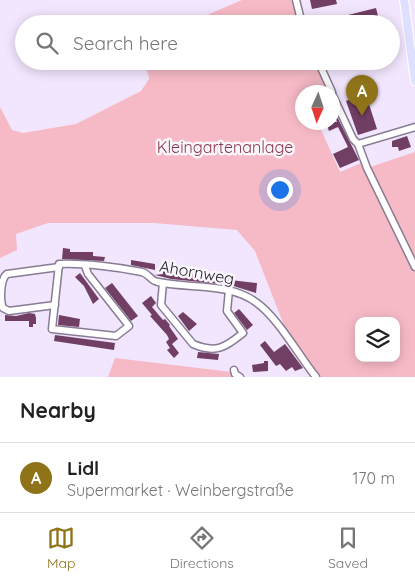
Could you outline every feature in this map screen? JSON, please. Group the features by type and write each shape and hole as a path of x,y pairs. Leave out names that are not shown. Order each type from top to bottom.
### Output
{"main road":[{"path":"404,0 415,82"}],"street":[{"path":"296,0 300,15"},
{"path":"322,70 328,85"},
{"path":"340,111 353,139 358,144 366,168 415,267"},
{"path":"358,144 415,127"},
{"name":"Ahornweg","path":"54,305 9,311 3,308 0,303 3,278 8,274 59,267 59,264 142,272 153,281 229,290 243,294 260,305 316,377"},
{"path":"59,267 52,329 116,336 128,326 88,274 85,266"},
{"path":"163,283 161,305 197,346 224,348 243,333 227,311 229,290"},
{"path":"234,370 235,374 240,377"}],"green space":[{"path":"242,0 291,0 296,15 207,15"},
{"name":"Kleingartenanlage","path":"147,70 319,70 326,85 295,85 295,130 321,130 340,172 361,163 364,169 415,152 415,377 319,377 287,333 255,251 237,230 154,223 48,223 16,234 17,250 0,258 0,107 12,130 23,133 76,124 141,91 149,79"},
{"path":"115,358 232,372 238,377 108,377"}],"building":[{"path":"310,0 336,0 337,4 312,9"},
{"path":"376,8 378,15 348,15"},
{"path":"351,99 352,102 364,99 365,102 368,101 377,129 358,135 346,101"},
{"path":"340,123 359,160 340,168 333,154 348,147 340,130"},
{"path":"407,136 411,147 399,151 398,147 392,147 392,141"},
{"path":"63,248 70,249 70,252 93,252 93,256 105,257 104,261 62,259"},
{"path":"131,260 155,264 155,270 131,265"},
{"path":"192,269 195,269 195,275 257,283 256,293 230,285 171,279 155,275 163,274 163,271 191,276"},
{"path":"80,273 99,299 93,304 84,286 75,277"},
{"path":"112,283 138,316 131,321 105,288"},
{"path":"151,296 156,303 152,307 170,325 178,339 172,344 179,353 174,358 167,350 170,348 166,342 169,339 167,335 150,316 152,315 142,303"},
{"path":"239,309 253,325 247,330 234,313"},
{"path":"183,312 197,324 189,331 178,316"},
{"path":"29,313 35,314 36,324 33,324 33,327 29,327 29,321 5,321 5,315 16,316"},
{"path":"59,315 80,319 79,327 58,325"},
{"path":"55,335 115,343 114,350 54,341"},
{"path":"265,341 274,352 285,344 303,368 295,371 292,367 286,371 280,364 276,366 260,345"},
{"path":"198,352 219,354 218,360 197,358"},
{"path":"264,361 268,361 268,371 253,372 252,365 264,363"}],"place":[{"name":"Lidl","path":"362,116"}]}
